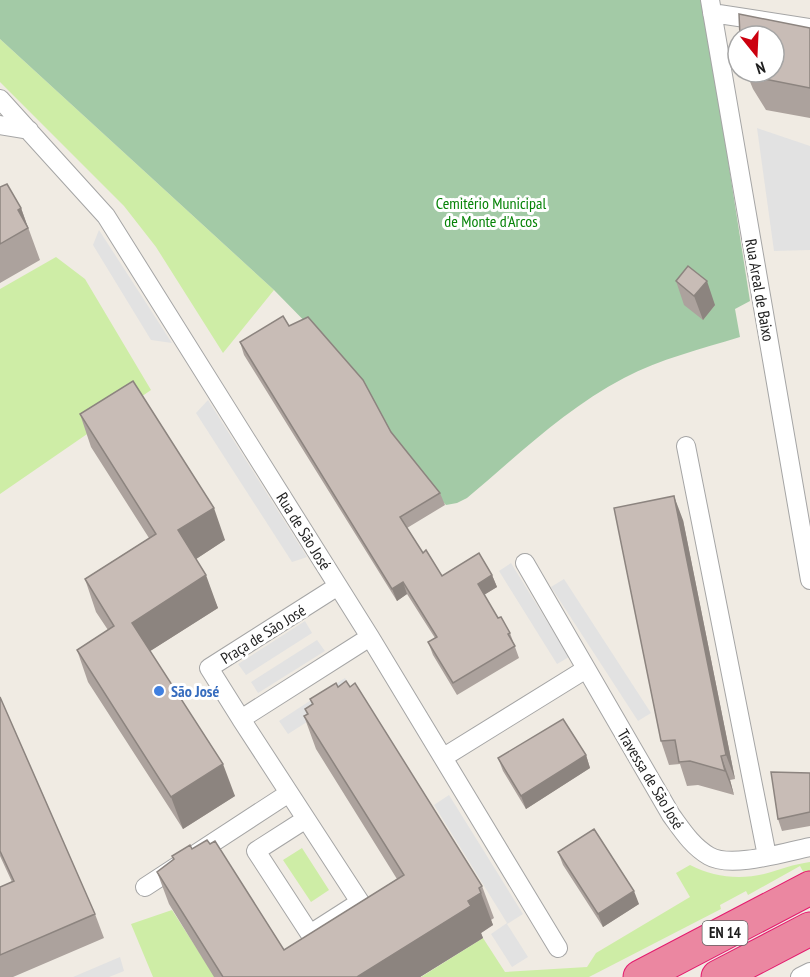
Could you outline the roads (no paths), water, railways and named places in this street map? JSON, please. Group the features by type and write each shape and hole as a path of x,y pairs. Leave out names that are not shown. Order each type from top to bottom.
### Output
{"highway":[{"name":"EN 14","path":"640,977 810,888"},
{"name":"EN 14","path":"718,977 810,929"}],"street":[{"path":"711,6 810,28"},
{"name":"Rua Areal de Baixo","path":"711,6 810,580"},
{"name":"Rua de São José","path":"0,99 106,216 370,637 558,948"},
{"path":"0,125 28,130"},
{"path":"686,446 767,856"},
{"name":"Travessa de São José","path":"525,563 671,815 691,842 710,857 728,860 767,856 810,847"},
{"name":"Praça de São José","path":"306,819 256,851 310,934 360,902 209,668 338,586"},
{"path":"241,719 370,637"},
{"path":"444,757 586,669"},
{"path":"144,886 289,793"},
{"path":"800,977 810,972"}],"place":[{"name":"São José","path":"159,691"}],"park label":[{"name":"Cemitério Municipal de Monte d'Arcos","path":"491,212"}]}
